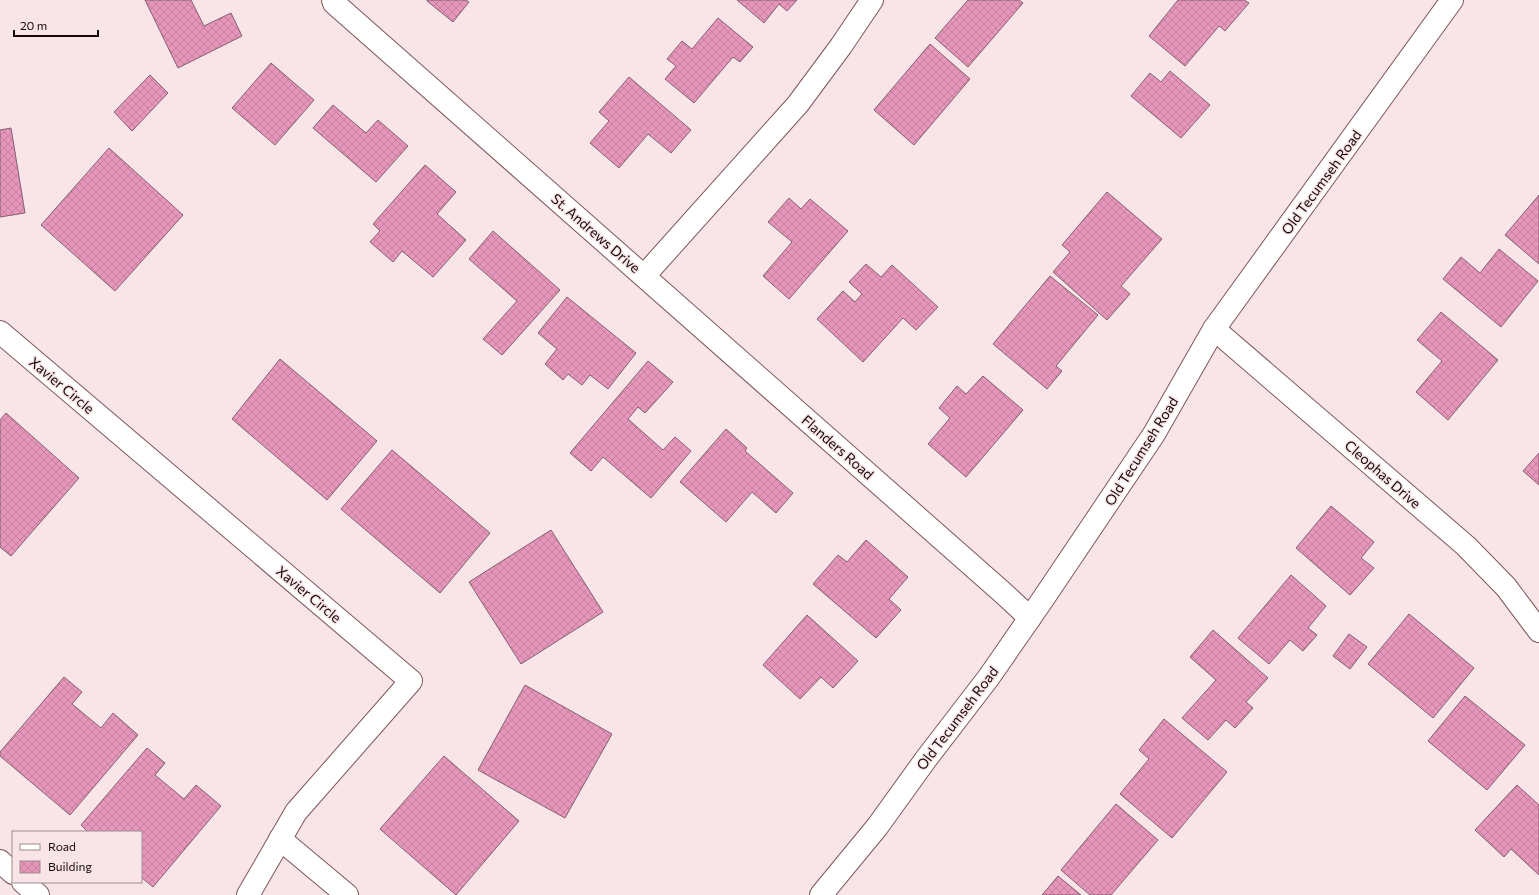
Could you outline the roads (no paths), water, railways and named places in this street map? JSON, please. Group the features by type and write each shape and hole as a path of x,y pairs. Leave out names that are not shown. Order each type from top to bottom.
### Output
{"street":[{"name":"St. Andrews Drive","path":"333,0 334,3 644,276 798,104 841,46 872,0"},
{"name":"Old Tecumseh Road","path":"820,895 877,828 926,759 989,677 1154,434 1214,329 1452,0"},
{"name":"Flanders Road","path":"644,276 1030,618"},
{"name":"Cleophas Drive","path":"1214,329 1466,546 1506,587 1539,631"},
{"name":"Xavier Circle","path":"0,332 411,681 296,812 248,895"},
{"path":"280,839 347,895"},
{"path":"0,861 12,872"},
{"path":"24,883 38,895"}]}
